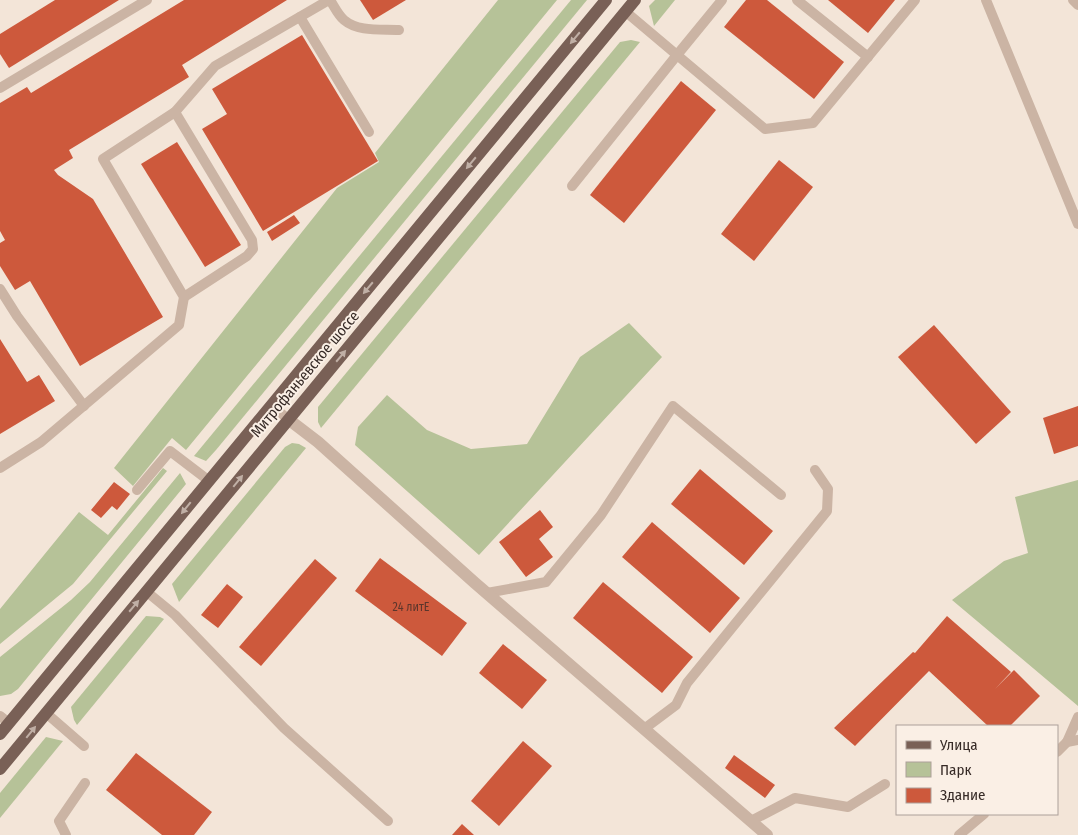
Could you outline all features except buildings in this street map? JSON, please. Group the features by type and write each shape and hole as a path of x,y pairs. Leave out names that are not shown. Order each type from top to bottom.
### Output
{"main road":[{"name":"Митрофаньевское шоссе","path":"0,734 4,719 271,405 606,0"},
{"name":"Митрофаньевское шоссе","path":"0,769 635,0"}],"street":[{"path":"288,419 318,442 487,593 768,835"}],"lane":[{"path":"0,88 147,0"},
{"path":"0,468 41,442 179,325 184,297 103,159 175,112 215,66 329,0 342,18 352,25 362,28 399,30"},
{"path":"572,186 722,0"},
{"path":"797,0 868,57"},
{"path":"626,12 765,129 813,123 915,0"},
{"path":"986,0 1078,224"},
{"path":"1073,0 1078,6"},
{"path":"300,17 369,132"},
{"path":"175,112 252,240 253,249 247,256 184,297"},
{"path":"0,289 17,316 84,406"},
{"path":"271,405 288,419"},
{"path":"487,593 546,582 601,515 673,406 781,495"},
{"path":"137,490 170,451 208,480"},
{"path":"644,729 676,705 687,683 827,511 828,489 815,470"},
{"path":"146,592 175,615 284,728 388,821"},
{"path":"46,713 84,746"},
{"path":"1058,751 1067,742 1078,717"},
{"path":"1067,742 1078,740"},
{"path":"66,835 59,821 85,783"},
{"path":"751,821 795,798 848,807 885,784"},
{"path":"959,835 983,815"}],"green space":[{"path":"498,0 557,0 186,450 172,438 133,486 114,468 337,188 379,162 375,153"},
{"path":"571,0 587,0 216,450 206,461 194,456"},
{"path":"655,0 675,0 654,26 649,6"},
{"path":"631,40 640,42 321,428 318,422 318,407 620,42"},
{"path":"629,323 662,357 479,555 355,445 358,427 387,395 427,430 471,449 527,444 580,357"},
{"path":"292,443 306,448 179,602 172,584 285,447"},
{"path":"163,468 167,471 73,584 0,644 0,609 79,512 108,535"},
{"path":"180,473 186,484 18,689 11,694 0,696 0,657 71,600 90,582"},
{"path":"1078,480 1078,706 952,600 1004,561 1028,553 1015,497"},
{"path":"146,616 164,619 77,725 71,707"},
{"path":"46,737 63,741 0,818 0,793"}]}
